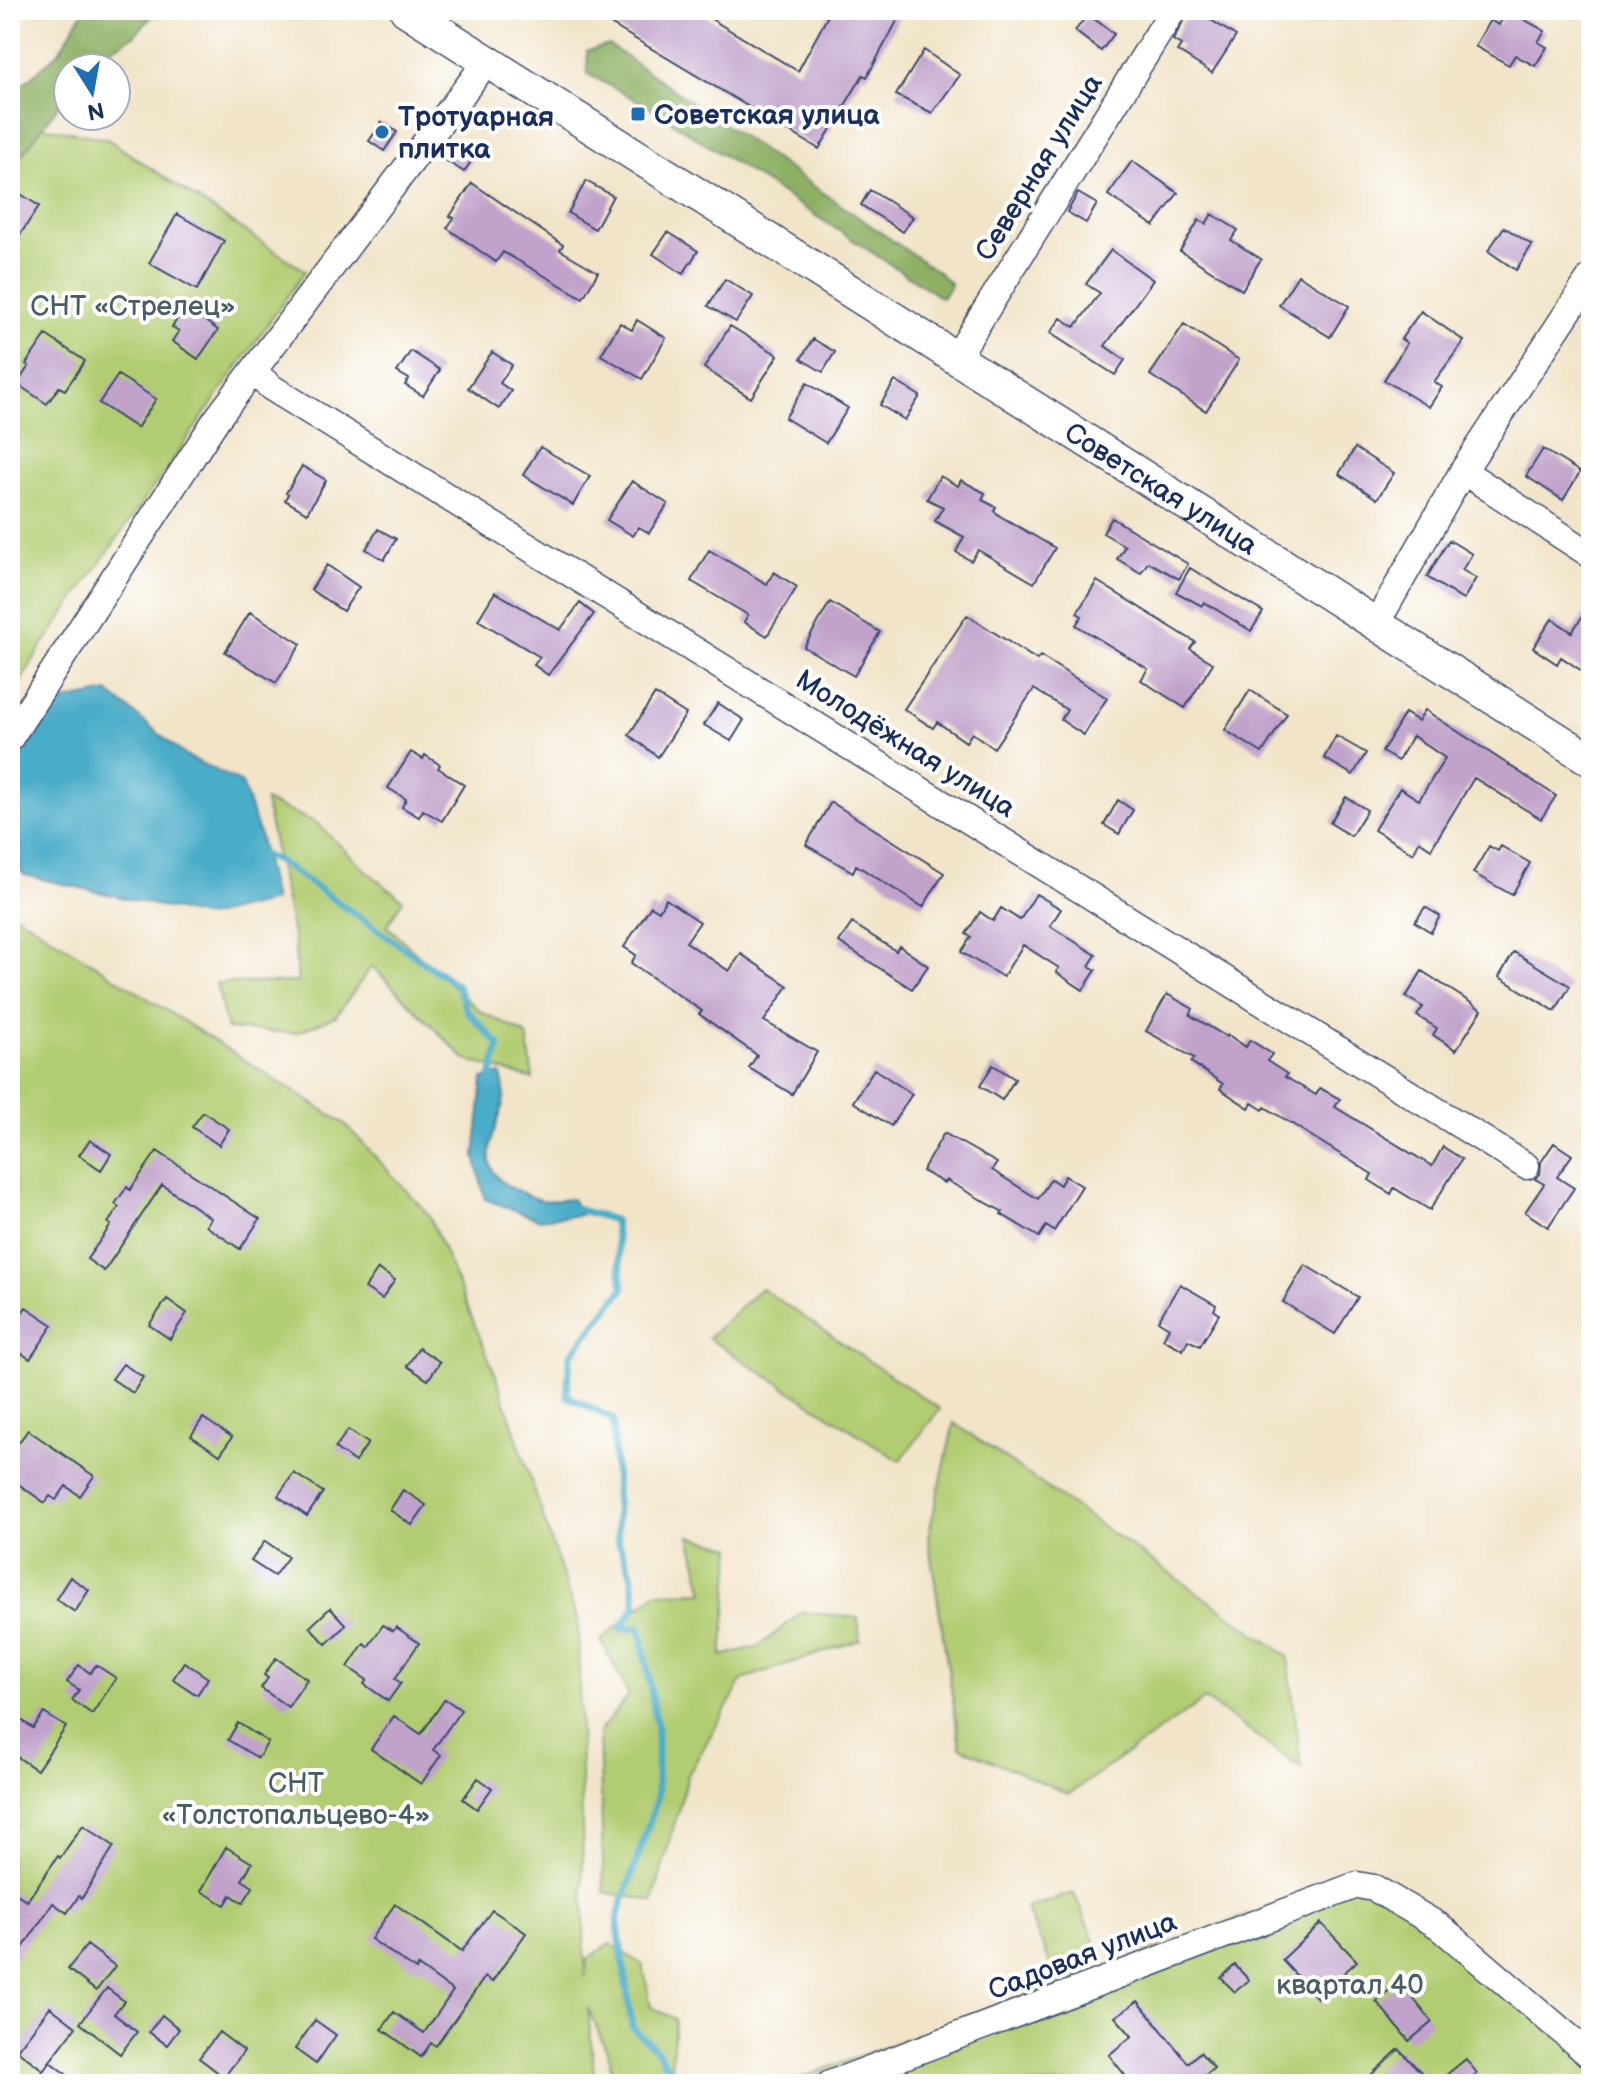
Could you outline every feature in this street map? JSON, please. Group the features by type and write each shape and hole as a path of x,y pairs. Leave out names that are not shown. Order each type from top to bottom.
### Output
{"street":[{"name":"Советская улица","path":"406,10 1591,760"},
{"name":"Северная улица","path":"956,358 1173,10"},
{"path":"10,738 216,420 487,61"},
{"path":"1376,624 1463,471 1591,277"},
{"name":"Молодёжная улица","path":"253,372 286,396 1526,1166"},
{"path":"1463,471 1591,555"},
{"name":"Садовая улица","path":"830,2084 1357,1885 1374,1888 1439,1926 1591,2056"}],"green space":[{"path":"84,10 158,10 134,36 105,52 59,52"},
{"path":"609,45 938,272 951,284 942,298 649,107 588,74 587,51"},
{"path":"52,58 52,115 19,159 10,120 10,84 18,89"},
{"name":"СНТ «Стрелец»","path":"19,122 52,128 52,132 107,139 305,271 41,647 10,700 10,133"},
{"path":"265,801 317,823 364,869 403,900 387,926 480,1011 527,1035 533,1079 466,1060 372,966 336,1016 296,1033 227,1029 216,983 298,982 294,940"},
{"name":"СНТ «Толстопальцево-4»","path":"10,911 345,1124 429,1215 497,1378 578,1622 585,1977 587,1959 610,1944 643,1965 651,2007 675,2019 670,2084 612,2084 610,2058 588,2008 595,2084 10,2084"},
{"path":"761,1288 940,1409 900,1461 708,1338"},
{"path":"954,1423 1288,1656 1301,1768 1205,1699 1069,1794 960,1747 928,1537"},
{"path":"690,1536 732,1547 722,1656 759,1646 802,1612 858,1618 860,1640 743,1679 688,1775 653,1901 604,1892 599,1732 629,1695 601,1640 656,1593 704,1592"},
{"name":"квартал 40","path":"1367,1872 1439,1926 1591,2056 1591,2084 783,2084"},
{"path":"1074,1893 1101,1958 1055,1974 1026,1908"}],"water":[{"path":"108,692 186,756 242,783 259,833 274,901 207,917 24,875 10,856 10,766 53,703"},
{"path":"501,1074 504,1099 490,1148 493,1170 500,1180 512,1188 536,1198 547,1201 572,1199 581,1215 538,1219 485,1199 475,1156 483,1079"}],"building":[{"path":"622,10 696,10 798,71 831,10 903,10 867,77 863,75 819,149 612,25"},
{"path":"1189,10 1195,10 1236,36 1212,73 1177,51 1181,45 1173,40"},
{"path":"1507,10 1545,31 1538,42 1547,47 1535,66 1515,55 1509,65 1475,46 1490,20 1499,25"},
{"path":"1088,14 1114,34 1101,51 1075,31"},
{"path":"924,50 960,75 932,113 896,95"},
{"path":"382,122 397,132 384,151 369,141"},
{"path":"449,141 474,157 464,172 439,156"},
{"path":"1132,161 1178,193 1154,226 1108,195"},
{"path":"586,181 613,196 595,229 568,213"},
{"path":"472,183 563,245 560,250 598,272 583,298 503,252 496,262 447,228 454,218 450,216"},
{"path":"10,187 39,206 10,250"},
{"path":"870,190 913,217 903,232 861,205"},
{"path":"1078,193 1097,204 1086,223 1067,212"},
{"path":"177,214 224,241 197,290 149,263"},
{"path":"1212,214 1238,230 1231,240 1261,259 1242,290 1180,251 1199,220 1206,224"},
{"path":"1504,227 1532,245 1516,270 1488,251"},
{"path":"668,232 698,251 683,274 653,254"},
{"path":"1111,250 1153,280 1105,346 1125,360 1115,375 1050,333 1061,318 1075,327 1100,293 1086,284"},
{"path":"1298,275 1349,306 1330,337 1279,305"},
{"path":"725,279 753,296 736,322 708,306"},
{"path":"185,307 218,330 198,359 172,341 179,331 172,327"},
{"path":"1421,311 1464,341 1434,382 1442,387 1429,407 1384,380 1407,343 1401,339"},
{"path":"637,320 666,338 642,379 601,355 620,323 632,330"},
{"path":"1184,324 1239,360 1206,411 1150,375"},
{"path":"730,326 778,355 751,398 704,368"},
{"path":"46,335 85,361 65,390 59,387 47,404 17,384 29,366 26,364"},
{"path":"813,339 835,352 823,372 801,359"},
{"path":"411,351 440,370 423,396 405,385 409,379 397,372"},
{"path":"492,352 512,365 500,383 511,391 499,409 468,388"},
{"path":"118,375 156,399 137,428 99,403"},
{"path":"895,381 920,396 905,420 880,405"},
{"path":"807,383 848,408 826,443 785,418"},
{"path":"540,447 590,476 573,505 523,475"},
{"path":"1355,448 1394,473 1377,499 1339,474"},
{"path":"1543,449 1580,472 1563,500 1526,476"},
{"path":"302,466 326,480 307,513 285,500"},
{"path":"940,476 958,486 961,480 985,493 982,500 996,507 994,511 1000,516 1055,548 1034,583 978,550 971,561 956,552 964,537 935,521 943,507 927,499"},
{"path":"632,481 668,504 649,533 639,527 633,536 607,520"},
{"path":"1112,518 1188,564 1179,579 1148,562 1141,573 1117,559 1125,546 1103,533"},
{"path":"378,529 396,539 384,560 366,549"},
{"path":"1449,540 1472,554 1462,570 1476,578 1463,600 1427,577"},
{"path":"709,550 767,584 774,572 797,587 767,636 744,622 748,615 691,581"},
{"path":"327,565 359,587 343,611 311,590"},
{"path":"1190,568 1263,612 1251,631 1204,602 1202,606 1176,592"},
{"path":"1097,581 1195,642 1190,649 1213,663 1185,708 1141,680 1148,669 1076,625 1082,616 1077,613"},
{"path":"495,592 560,630 580,603 594,614 548,675 534,665 540,657 478,620"},
{"path":"830,602 880,632 854,676 804,647"},
{"path":"1591,603 1591,677 1561,657 1557,664 1533,648 1552,619 1572,632"},
{"path":"250,612 301,644 276,683 225,652"},
{"path":"967,615 1037,660 1040,656 1107,698 1084,735 1061,720 1067,710 1034,689 994,748 972,733 966,742 937,722 933,728 904,709"},
{"path":"1250,690 1287,714 1262,753 1225,730"},
{"path":"655,694 686,714 658,757 629,735"},
{"path":"718,703 744,720 731,741 704,725"},
{"path":"1425,710 1556,796 1541,819 1474,778 1431,849 1419,841 1413,853 1374,830 1400,788 1419,800 1445,758 1413,736 1398,761 1382,752 1405,713 1418,721"},
{"path":"1336,736 1366,753 1353,775 1324,758"},
{"path":"411,752 423,759 425,755 464,785 442,821 423,810 419,817 402,807 406,799 388,788"},
{"path":"1346,797 1367,810 1351,836 1330,823"},
{"path":"1118,800 1133,810 1119,834 1104,825"},
{"path":"831,802 944,873 923,907 856,865 853,872 806,845"},
{"path":"1489,846 1498,851 1501,846 1530,863 1512,895 1473,873"},
{"path":"1036,894 1061,909 1050,926 1096,955 1089,966 1096,970 1083,990 1056,972 1059,968 1023,945 1003,977 961,952 971,937 966,934 980,912 993,921 1001,908 1020,920"},
{"path":"666,899 700,922 686,942 729,971 741,954 788,986 764,1021 817,1052 792,1094 749,1068 757,1055 699,1014 702,1011 631,963 636,955 624,947 651,906 659,911"},
{"path":"1425,907 1440,916 1431,932 1415,922"},
{"path":"852,923 896,951 899,946 928,966 912,989 839,942"},
{"path":"1514,952 1570,986 1555,1011 1499,977"},
{"path":"1422,971 1482,1010 1456,1050 1433,1035 1437,1028 1417,1016 1423,1007 1406,997"},
{"path":"1167,994 1193,1009 1190,1015 1227,1037 1246,1047 1250,1040 1272,1054 1267,1061 1287,1074 1285,1077 1316,1095 1320,1088 1340,1099 1335,1107 1432,1166 1443,1147 1462,1159 1430,1210 1394,1188 1391,1194 1369,1180 1372,1174 1265,1107 1263,1110 1252,1103 1249,1108 1220,1089 1223,1084 1191,1062 1194,1058 1146,1031"},
{"path":"993,1065 1015,1079 1002,1100 980,1086"},
{"path":"874,1069 912,1094 891,1126 853,1102"},
{"path":"203,1112 229,1129 219,1145 192,1127"},
{"path":"944,1133 997,1163 992,1170 1038,1199 1051,1179 1060,1185 1065,1176 1082,1186 1054,1231 1046,1226 1039,1237 1001,1214 1003,1212 946,1180 944,1183 922,1171"},
{"path":"90,1140 111,1154 101,1170 79,1155"},
{"path":"1554,1143 1572,1155 1557,1177 1574,1188 1548,1227 1525,1212 1544,1184 1535,1179 1540,1174 1541,1162"},
{"path":"157,1151 260,1219 240,1249 206,1226 211,1218 162,1185 104,1271 87,1259 111,1225 108,1223 119,1207 115,1204 127,1187 130,1190"},
{"path":"1305,1265 1358,1297 1335,1334 1283,1302"},
{"path":"378,1269 395,1280 382,1299 365,1288"},
{"path":"1180,1284 1216,1305 1214,1310 1219,1314 1200,1346 1188,1340 1183,1350 1163,1339 1169,1328 1158,1321"},
{"path":"167,1299 187,1313 170,1339 149,1325"},
{"path":"26,1307 53,1325 30,1359 10,1345 10,1316 17,1320"},
{"path":"419,1348 440,1362 428,1380 407,1366"},
{"path":"123,1364 143,1377 133,1393 112,1379"},
{"path":"203,1418 232,1437 220,1455 191,1436"},
{"path":"28,1430 94,1476 80,1496 66,1486 56,1500 50,1496 45,1503 10,1478 10,1455"},
{"path":"348,1430 368,1443 355,1462 335,1448"},
{"path":"294,1473 323,1492 307,1516 278,1496"},
{"path":"403,1490 426,1505 412,1525 390,1510"},
{"path":"265,1541 288,1557 274,1576 251,1561"},
{"path":"70,1577 89,1590 75,1612 56,1599"},
{"path":"330,1608 346,1625 326,1644 310,1627"},
{"path":"383,1625 393,1631 396,1627 419,1643 395,1679 401,1683 388,1701 364,1684 367,1680 348,1667 364,1643 368,1647"},
{"path":"276,1658 307,1679 288,1707 261,1688 268,1678 264,1675"},
{"path":"184,1662 208,1678 197,1695 173,1679"},
{"path":"79,1665 90,1673 96,1665 116,1678 92,1714 72,1700 79,1690 67,1682"},
{"path":"445,1699 461,1710 433,1750 441,1755 421,1784 371,1749 394,1716 421,1734"},
{"path":"10,1712 33,1728 44,1713 66,1727 37,1770 10,1752"},
{"path":"238,1723 268,1742 258,1758 228,1740"},
{"path":"478,1778 492,1788 477,1809 463,1799"},
{"path":"83,1825 114,1846 82,1898 79,1896 67,1913 53,1903 10,1967 10,1889 27,1901"},
{"path":"226,1847 252,1863 242,1880 253,1887 243,1903 231,1895 225,1905 201,1891"},
{"path":"395,1904 462,1951 492,1910 526,1933 492,1982 485,1977 436,2046 431,2043 421,2057 382,2029 394,2012 424,2033 453,1991 371,1939"},
{"path":"1321,1923 1357,1961 1317,1998 1282,1960"},
{"path":"87,1945 115,1966 96,1991 68,1969"},
{"path":"1235,1965 1249,1980 1235,1992 1221,1978"},
{"path":"1400,1982 1432,2022 1409,2041 1376,2001"},
{"path":"107,1988 124,2001 114,2014 137,2032 120,2054 80,2023"},
{"path":"1138,2001 1188,2063 1200,2052 1214,2068 1201,2079 1205,2084 1132,2084 1109,2055 1132,2036 1115,2017"},
{"path":"50,2007 76,2027 43,2070 17,2050"},
{"path":"162,2015 179,2029 167,2045 149,2032"},
{"path":"315,2020 336,2035 316,2064 295,2049"},
{"path":"219,2032 244,2051 224,2077 199,2058"},
{"path":"1399,2049 1432,2084 1382,2084 1372,2074"},
{"path":"1466,2059 1477,2073 1464,2084 1435,2084"},
{"path":"50,2062 79,2084 33,2084"}],"waterway":[{"path":"258,854 277,860 457,985 467,1011 499,1045 489,1085"},
{"path":"570,1207 614,1220 623,1289 570,1356 567,1396 613,1419 618,1541 631,1573 636,1605 620,1629 640,1627 657,1727 657,1799 617,1919 632,2027 657,2050 678,2084"}],"place":[{"name":"Советская улица","path":"638,114"},
{"name":"Тротуарная плитка","path":"382,132"}]}
